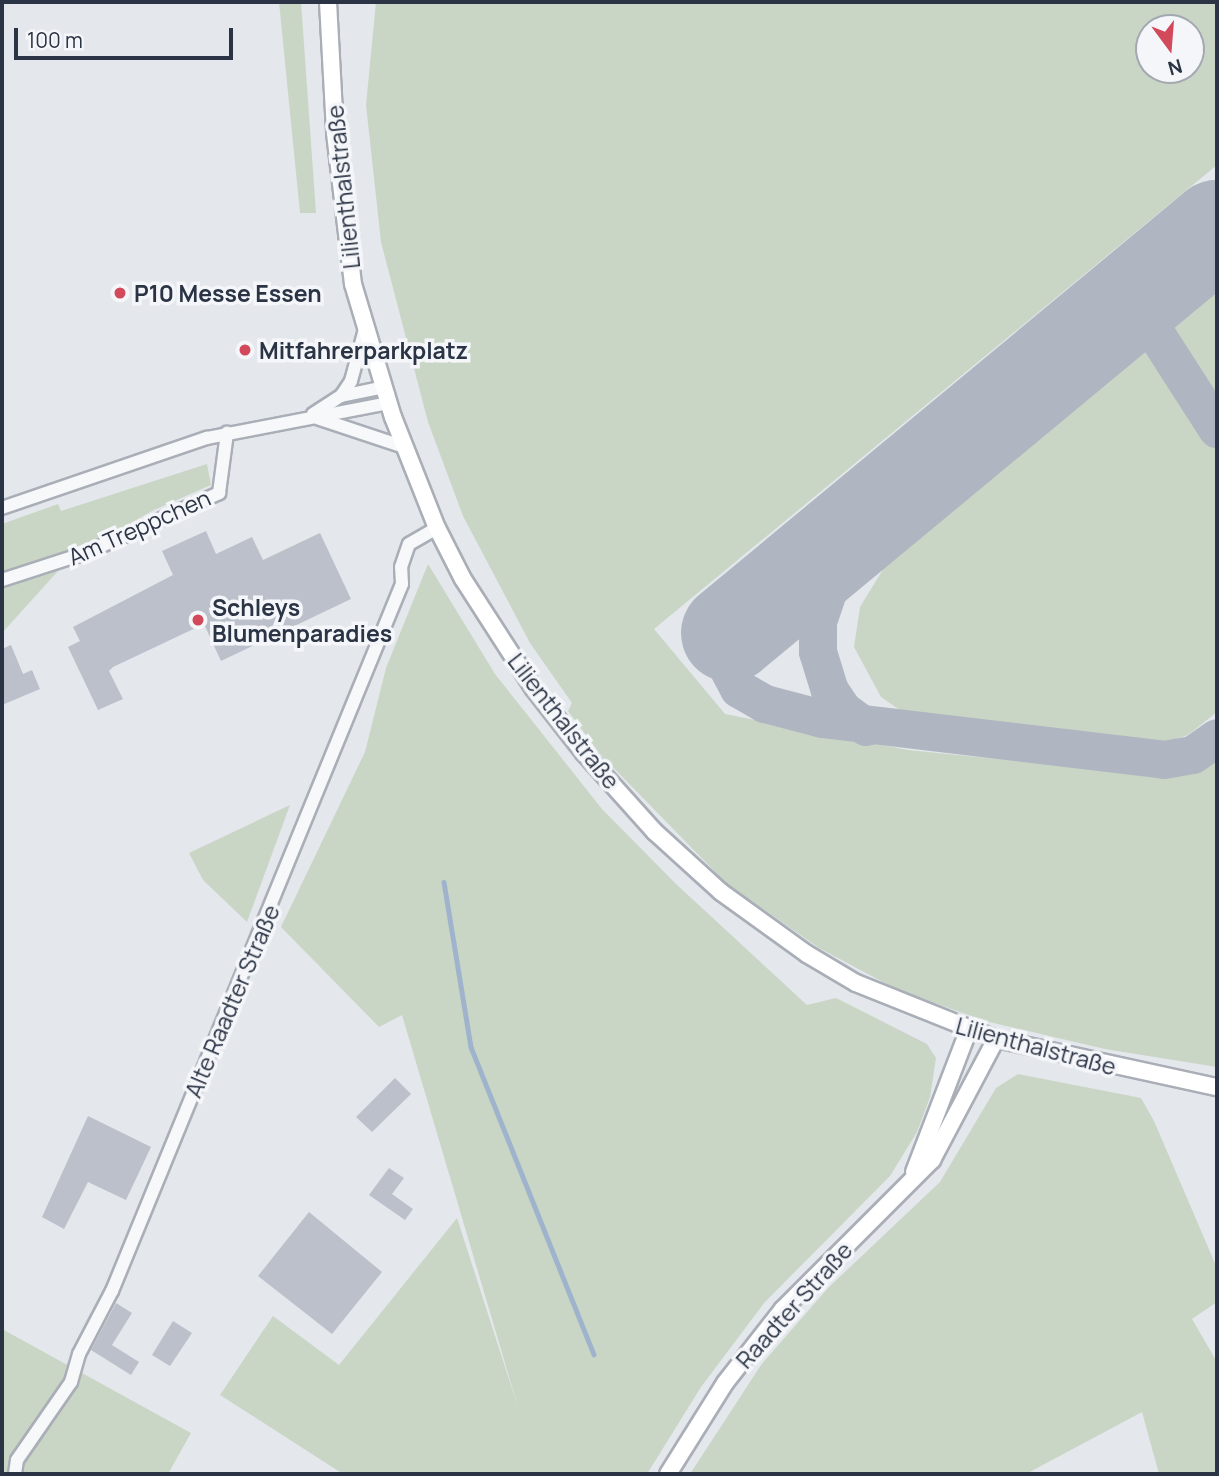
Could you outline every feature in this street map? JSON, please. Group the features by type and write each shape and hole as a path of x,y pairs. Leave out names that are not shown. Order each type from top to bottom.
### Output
{"main road":[{"name":"Lilienthalstraße","path":"328,2 345,229 365,329 404,447 437,528 463,579 534,688 656,832 721,892 807,954 856,983 968,1031 1217,1087"},
{"name":"Raadter Straße","path":"909,1181 968,1031"},
{"name":"Raadter Straße","path":"668,1474 725,1383 783,1309 932,1160 996,1039"}],"street":[{"path":"310,416 341,396 354,376 365,329"},
{"path":"341,396 386,395"},
{"path":"2,508 227,433 310,416 386,395"},
{"path":"310,416 404,447"},
{"name":"Am Treppchen","path":"2,580 88,552 219,493 227,433"},
{"name":"Alte Raadter Straße","path":"15,1474 17,1460 71,1382 79,1354 112,1291 402,584 401,567 409,544 437,528"}],"green space":[{"path":"279,2 301,2 316,213 300,213"},
{"path":"376,2 1217,2 1217,165 654,629 725,714 908,750 1166,776 1205,768 1217,758 1217,1067 1105,1049 985,1021 896,989 819,948 727,884 599,753 568,711 572,703 530,643 463,516 428,422 381,242 366,105"},
{"path":"1217,292 1217,712 1188,735 1169,741 931,720 904,713 881,697 854,647 860,607 887,563"},
{"path":"207,464 211,485 154,510 91,545 2,573 2,524 58,504 61,511"},
{"path":"428,564 495,674 602,809 676,884 807,1005 836,998 927,1044 936,1058 930,1097 917,1132 890,1176 765,1302 701,1387 647,1474 343,1474 220,1395 273,1316 339,1365 457,1218 518,1407 402,1015 379,1027 281,927 365,752 386,668"},
{"path":"58,571 2,633 2,588"},
{"path":"290,805 247,922 203,880 189,853"},
{"path":"1018,1074 1141,1098 1154,1121 1217,1268 1217,1302 1192,1319 1217,1362 1217,1474 1159,1474 1142,1412 1026,1474 690,1474 761,1365 828,1288 940,1182 996,1088"},
{"path":"2,1329 191,1433 168,1474 19,1474 28,1452 17,1444 11,1474 2,1474"}],"building":[{"name":"Schleys Blumenparadies","path":"206,531 216,554 252,537 263,560 320,533 351,599 221,661 204,624 113,667 109,671 123,699 98,710 68,647 80,641 73,627 173,575 162,551"},
{"path":"11,645 23,674 32,670 40,689 2,705 2,649"},
{"path":"395,1078 411,1094 372,1132 356,1117"},
{"path":"88,1116 151,1147 126,1200 88,1182 64,1229 42,1217"},
{"path":"389,1168 404,1178 392,1194 413,1209 405,1220 369,1195"},
{"path":"309,1212 382,1272 332,1334 258,1276"},
{"path":"116,1303 132,1313 112,1345 139,1362 131,1375 91,1350"},
{"path":"173,1321 192,1333 170,1366 152,1355"}],"waterway":[{"path":"444,882 471,1047 594,1354"}],"taxiway":[{"path":"1133,298 1217,429"},
{"path":"866,727 843,710 830,691 818,652 818,622 839,560 900,492"},
{"path":"730,633 722,657 739,689 765,704 822,719 1164,760 1193,755 1217,738"}],"runway":[{"path":"730,633 1217,229"}],"place":[{"name":"P10 Messe Essen","path":"120,293"},
{"name":"Mitfahrerparkplatz","path":"245,350"},
{"name":"Schleys Blumenparadies","path":"198,620"}]}
